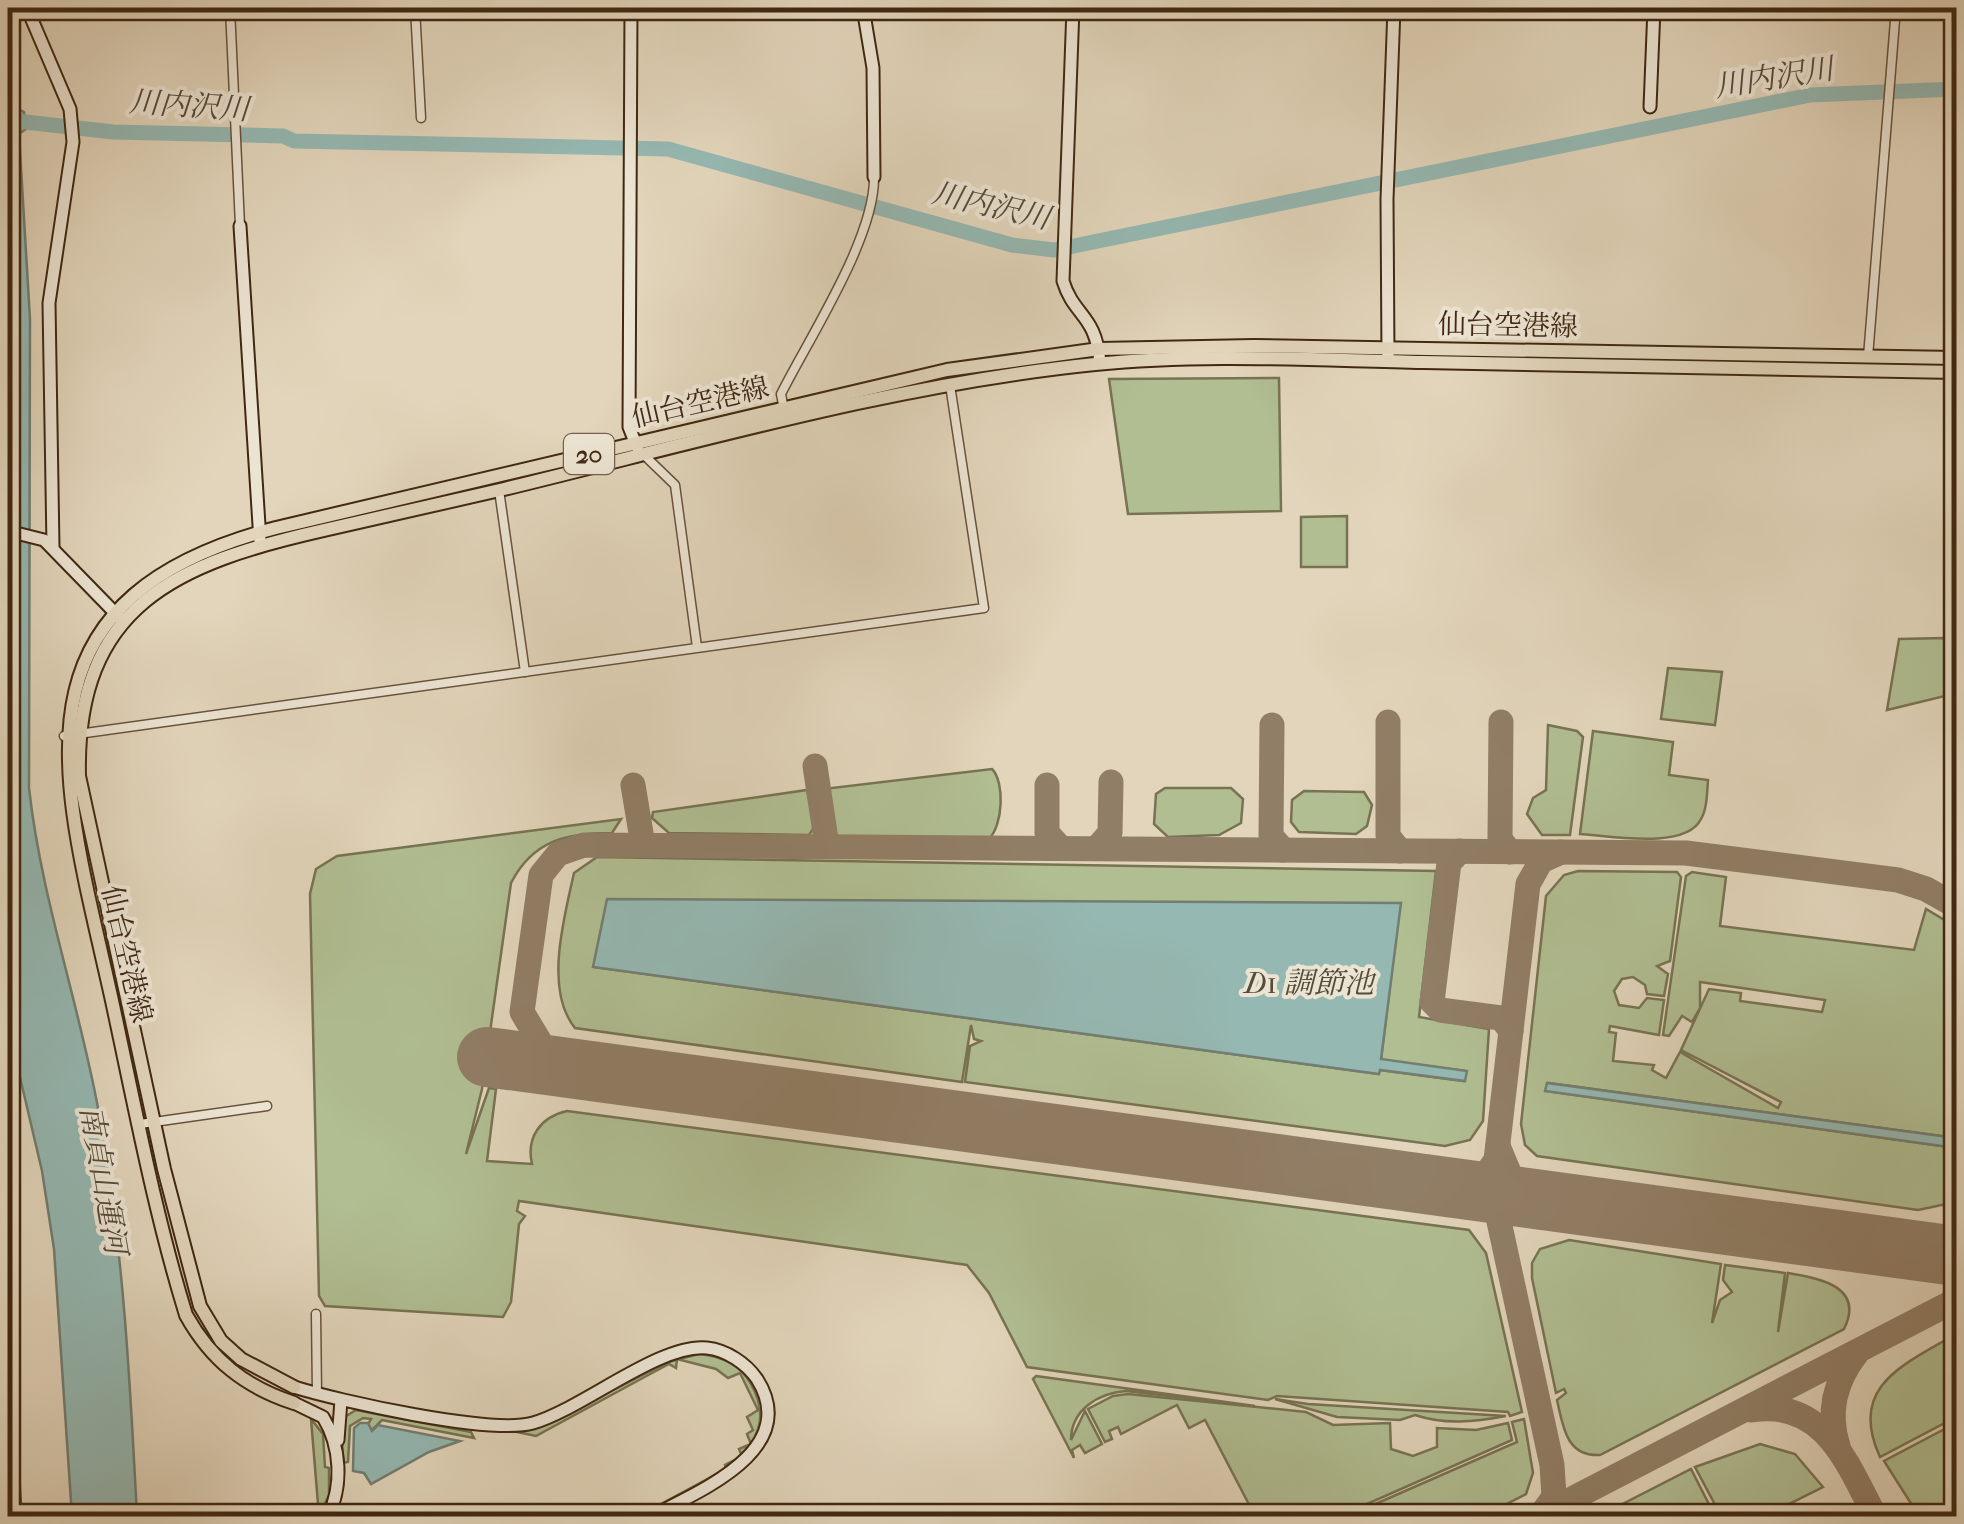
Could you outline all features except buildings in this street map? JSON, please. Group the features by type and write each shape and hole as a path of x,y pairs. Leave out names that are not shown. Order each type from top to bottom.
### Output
{"main road":[{"name":"仙台空港線","path":"785,415 947,370 1100,356 1388,355 1867,364 1956,372"},
{"name":"仙台空港線","path":"294,1403 240,1378 211,1353 194,1330 176,1280 71,736 119,618 188,570 259,539 785,415 1100,356"},
{"name":"仙台空港線","path":"1867,364 1956,358"},
{"name":"仙台空港線","path":"147,1123 190,1279 208,1322 221,1341 250,1365 294,1387"}],"street":[{"path":"28,8 70,108 73,142 49,302 48,544"},
{"path":"230,8 259,539"},
{"path":"416,8 421,118"},
{"path":"631,8 629,427 638,449 675,486 697,647"},
{"path":"785,415 780,394 868,218 874,183 873,68 863,8"},
{"path":"1072,8 1062,264 1066,292 1090,319 1100,356"},
{"path":"1388,355 1387,200 1394,8"},
{"path":"1650,107 1654,8"},
{"path":"1867,364 1896,8"},
{"path":"71,736 984,608 950,384"},
{"path":"498,483 525,672"},
{"path":"8,531 48,544 119,618"},
{"path":"147,1123 266,1106"},
{"path":"316,1314 318,1394"},
{"path":"194,1330 208,1322"},
{"path":"294,1387 341,1400 523,1425 548,1418 683,1350 705,1348 732,1356 754,1375 764,1395 766,1418 758,1446 735,1470 652,1516"},
{"path":"240,1378 250,1365"},
{"path":"8,1369 16,1516"},
{"path":"328,1516 337,1493 341,1400"},
{"path":"294,1403 323,1417 337,1449"}],"green space":[{"path":"1279,378 1281,511 1128,514 1109,379"},
{"path":"1347,516 1347,567 1301,567 1301,517"},
{"path":"1899,639 1951,640 1949,688 1945,696 1887,710"},
{"path":"1668,668 1722,672 1715,725 1661,719"},
{"path":"1548,725 1577,731 1583,737 1570,835 1542,835 1527,814 1533,798 1546,790"},
{"path":"1593,731 1673,742 1669,775 1708,780 1704,811 1693,829 1680,835 1646,839 1580,834"},
{"path":"992,769 999,783 1001,804 989,839 838,836 828,829 823,789"},
{"path":"1165,788 1231,788 1243,799 1241,823 1219,835 1168,837 1154,824 1156,794"},
{"path":"807,790 815,826 809,835 669,833 652,818 653,812"},
{"path":"1304,791 1364,792 1372,805 1367,826 1356,834 1299,832 1291,822 1292,800"},
{"path":"621,819 612,833 566,837 541,848 511,883 482,1089 466,1154 489,1088 496,1089 487,1161 532,1164 531,1146 537,1130 549,1118 567,1111 1469,1230 1486,1253 1522,1412 1510,1416 1508,1412 1277,1396 1268,1400 1027,1367 989,1293 967,1265 519,1201 517,1211 525,1216 519,1224 511,1302 503,1317 325,1306 319,1296 310,894 316,869 337,856"},
{"path":"597,857 1436,871 1419,1017 1489,1029 1483,1121 1470,1140 1445,1146 965,1082 970,1046 981,1041 974,1039 971,1025 962,1082 575,1028 560,994 558,974 574,873","holes":["1400,903 1381,1060 1466,1071 1464,1081 1380,1070 1378,1074 594,967"]},
{"path":"1578,871 1677,872 1681,877 1670,961 1657,966 1668,974 1664,996 1647,994 1645,985 1633,977 1622,979 1614,991 1619,1005 1639,1008 1647,998 1664,1000 1659,1035 1610,1026 1609,1032 1616,1033 1613,1061 1654,1065 1652,1070 1666,1078 1680,1052 1778,1108 1781,1102 1681,1050 1709,989 1741,993 1740,1001 1822,1012 1825,1000 1700,982 1700,1008 1692,1022 1682,1016 1669,1036 1663,1035 1686,876 1692,872 1726,877 1720,926 1914,950 1926,909 1956,927 1956,1138 1548,1083 1546,1091 1956,1148 1956,1202 1918,1210 1537,1156 1525,1145 1521,1124 1546,896 1564,875"},
{"path":"1569,1240 1721,1264 1712,1323 1720,1300 1732,1292 1723,1280 1725,1265 1785,1273 1778,1332 1788,1273 1836,1287 1849,1303 1849,1315 1844,1329 1600,1455 1589,1454 1573,1445 1564,1429 1557,1400 1566,1393 1564,1389 1556,1393 1532,1278 1532,1263 1540,1249"},
{"path":"1956,1334 1956,1417 1880,1457 1872,1433 1871,1412 1876,1395 1901,1367"},
{"path":"699,1354 715,1357 736,1366 747,1377 760,1408 758,1430 751,1443 747,1434 753,1430 747,1417 758,1410 740,1373 728,1378 716,1369 678,1359"},
{"path":"677,1360 676,1368 669,1364 536,1436 517,1432 548,1423"},
{"path":"1036,1376 1255,1406 1126,1391 1106,1395 1081,1412 1071,1440 1085,1411 1102,1444 1085,1453 1080,1445 1072,1450 1074,1458 1033,1379"},
{"path":"1128,1394 1306,1412 1333,1425 1390,1423 1391,1449 1413,1456 1437,1447 1437,1428 1476,1430 1508,1423 1512,1440 1340,1516 1255,1516 1205,1420 1189,1428 1177,1405 1121,1434 1118,1427 1109,1431 1112,1439 1105,1442 1088,1409 1113,1396"},
{"path":"1275,1399 1506,1416 1460,1421 1415,1415 1400,1420 1337,1417"},
{"path":"356,1410 471,1432 474,1438 382,1420 372,1430 367,1426 371,1419 363,1418 350,1426 348,1462 342,1463 343,1418"},
{"path":"311,1419 323,1434 325,1467 329,1468 329,1495 319,1516"},
{"path":"1524,1419 1533,1473 1526,1494 1483,1516 1348,1516 1517,1442 1512,1422"},
{"path":"1956,1423 1956,1516 1919,1516 1884,1461"},
{"path":"1760,1444 1795,1454 1823,1487 1765,1516 1721,1516 1695,1467"},
{"path":"1691,1469 1715,1516 1599,1516"},
{"path":"720,1472 687,1492 646,1512"}],"water":[{"name":"南貞山運河","path":"8,40 16,108 24,112 26,129 19,134 30,319 29,788 42,869 90,1068 107,1159 124,1311 137,1516 72,1516 54,1249 42,1171 8,1026"},
{"name":"D1 調節池","path":"607,899 1401,903 1381,1059 1467,1071 1465,1081 1380,1070 1379,1074 593,967"},
{"path":"1547,1083 1956,1138 1956,1148 1545,1091"},
{"path":"368,1423 372,1431 378,1425 460,1441 429,1452 371,1484 364,1473 353,1471 354,1428"}],"waterway":[{"name":"川内沢川","path":"8,120 113,132 283,136 294,141 668,149 1012,245 1054,250 1810,95 1956,89"}],"taxiway":[{"path":"1388,722 1388,836 1400,851"},
{"path":"1501,722 1500,839 1510,852"},
{"path":"1272,725 1271,836 1283,850"},
{"path":"815,766 827,846"},
{"path":"1097,848 1110,833 1111,782"},
{"path":"633,785 643,845"},
{"path":"1047,785 1047,833 1060,847"},
{"path":"573,1068 546,1052 522,1012 541,875 558,854 584,845 1686,853 1898,880 1926,889 1956,906"},
{"path":"1460,851 1449,863 1432,1002 1440,1010 1501,1018 1511,1031"},
{"path":"1455,1189 1482,1180 1496,1160 1528,884 1541,861 1561,852"},
{"path":"1498,1146 1513,1182 1547,1201"},
{"path":"1471,1191 1490,1202 1498,1217 1552,1465 1554,1497 1540,1516"},
{"path":"1942,1255 1956,1250"},
{"path":"1539,1516 1956,1300"},
{"path":"1838,1446 1833,1421 1835,1397 1857,1353"},
{"path":"1751,1410 1776,1409 1815,1424 1843,1456 1875,1516"}],"runway":[{"path":"487,1057 1956,1256"}]}
